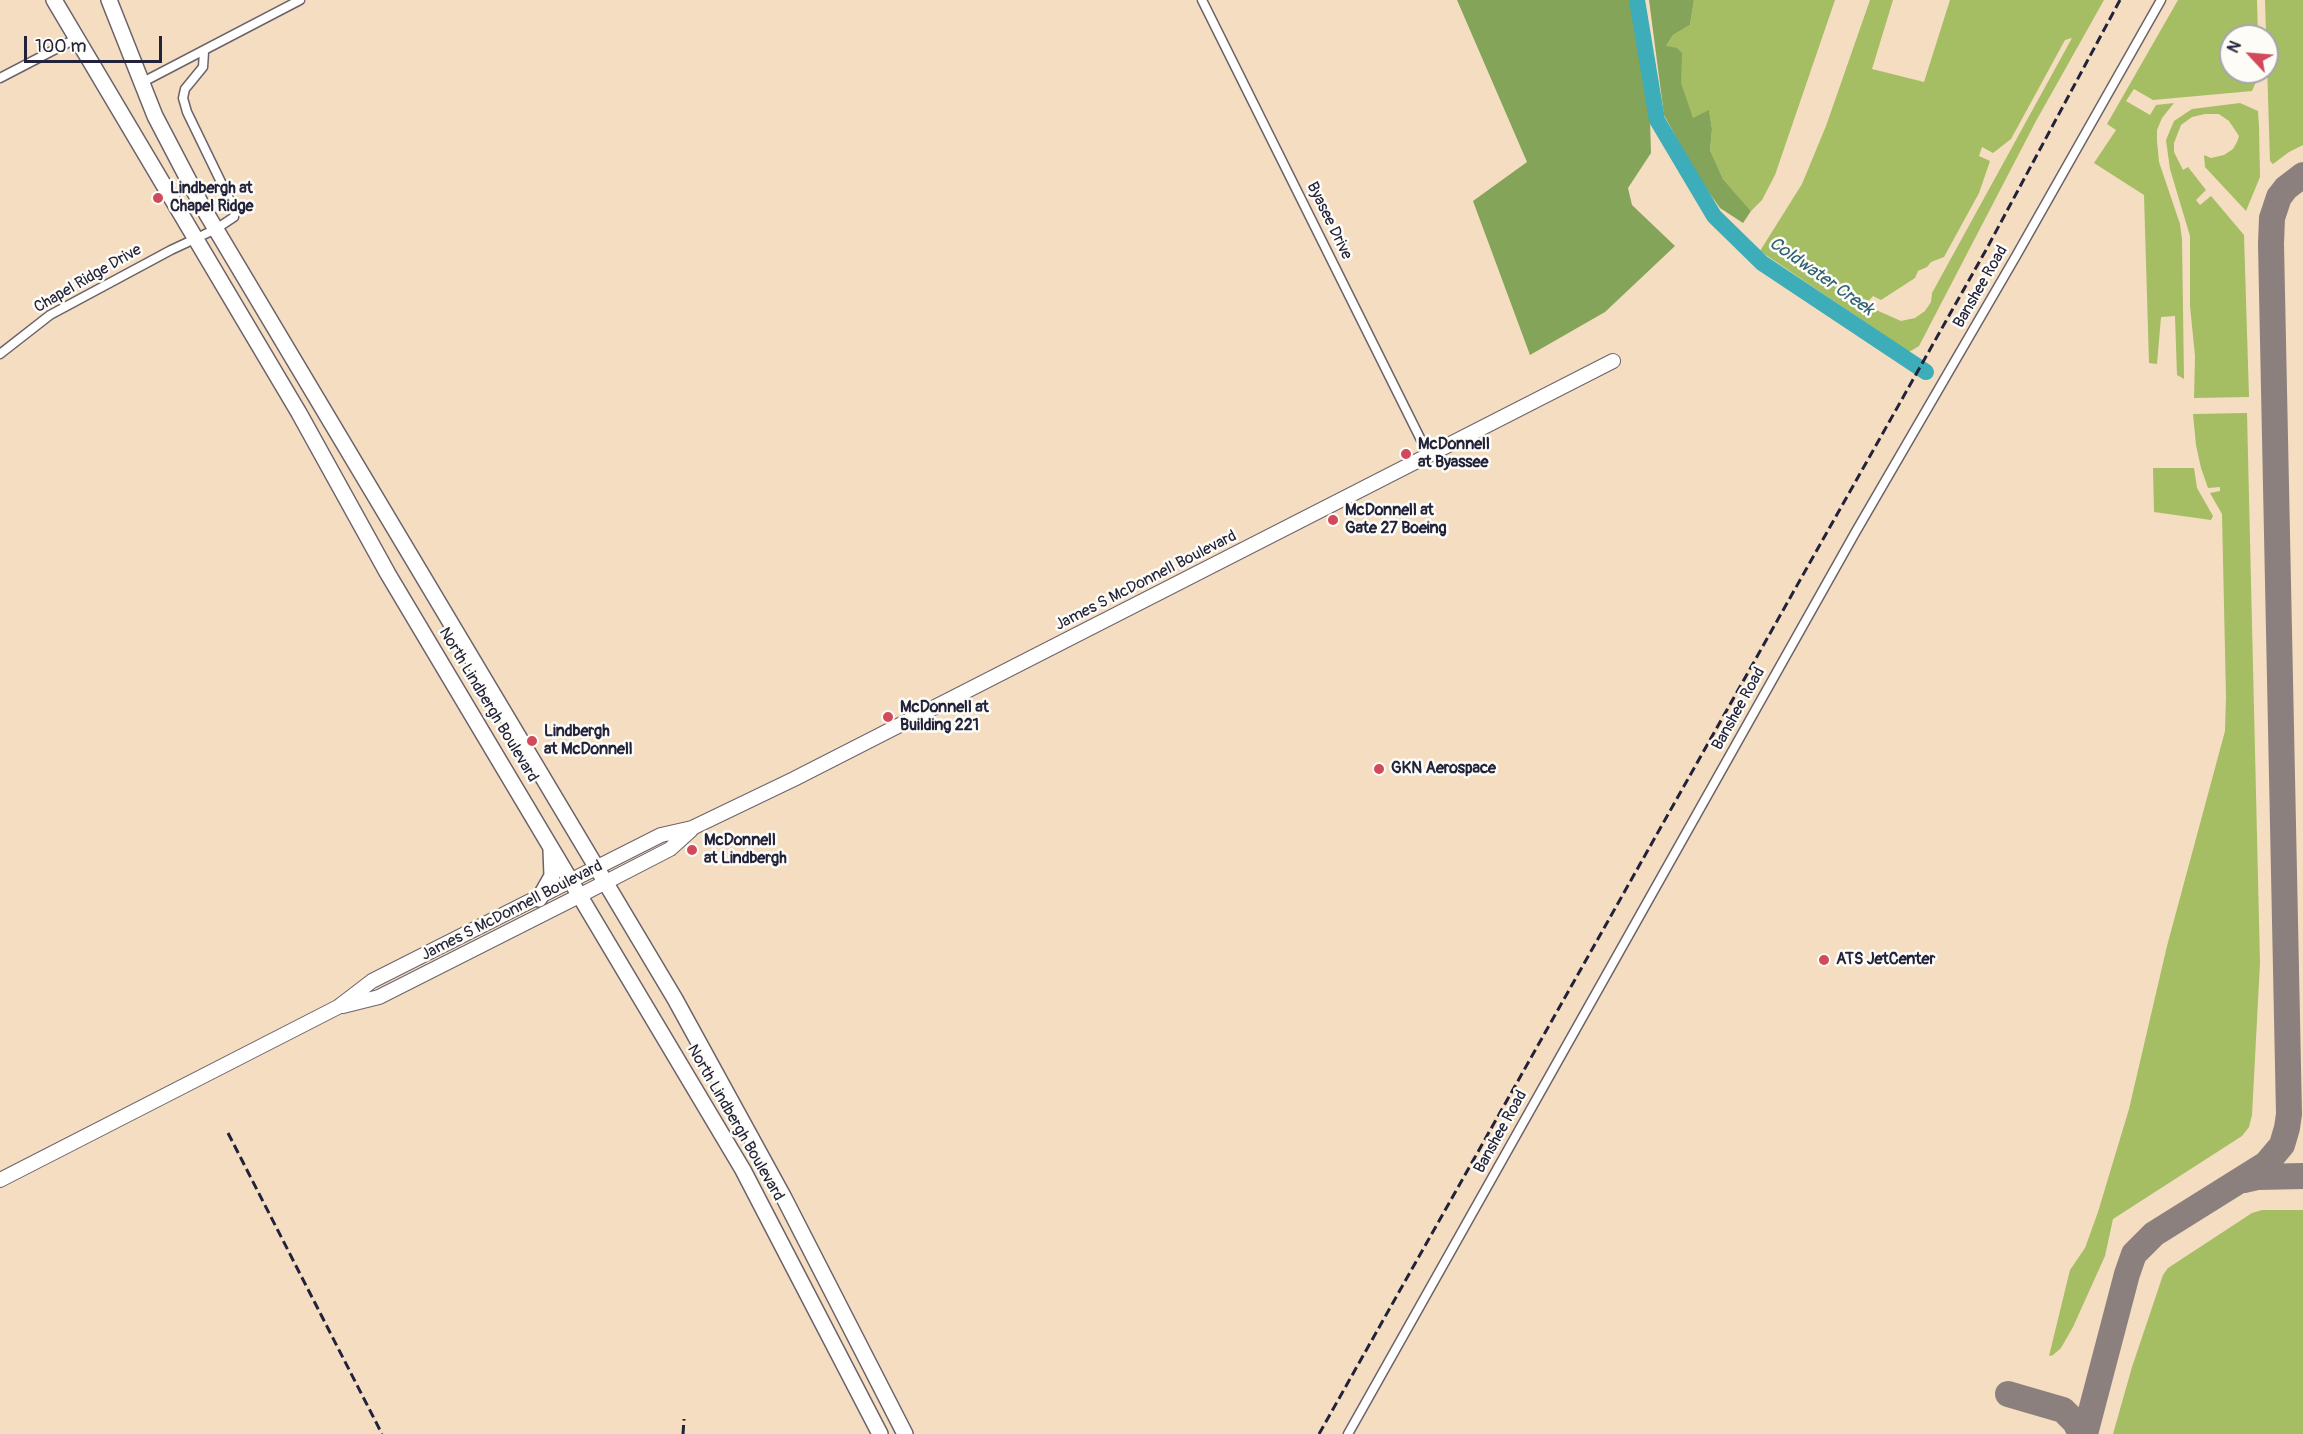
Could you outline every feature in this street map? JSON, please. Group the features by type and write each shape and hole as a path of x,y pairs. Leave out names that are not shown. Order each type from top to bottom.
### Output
{"highway":[{"name":"North Lindbergh Boulevard","path":"54,0 311,433 384,566 743,1170 880,1434"},
{"name":"North Lindbergh Boulevard","path":"109,0 141,83 170,147 216,230 684,1017 783,1196 905,1434"},
{"path":"538,899 552,876 550,844"}],"main road":[{"name":"James S McDonnell Boulevard","path":"338,1007 379,997 576,889 597,869 661,835 692,828 794,779 1613,361"},
{"name":"James S McDonnell Boulevard","path":"0,1179 338,1007 372,981 538,899 605,882 670,849 692,828"}],"street":[{"path":"141,83 300,0"},
{"name":"Byasee Drive","path":"1202,0 1430,456"},
{"name":"Banshee Road","path":"1348,1434 1855,533 2161,0"},
{"path":"0,78 76,38"},
{"path":"204,52 203,67 184,89 183,98 187,112 235,211 234,217 216,230"},
{"name":"Chapel Ridge Drive","path":"0,354 50,315 195,238 216,230"}],"green space":[{"path":"1457,0 1631,0 1650,118 1651,153 1628,188 1632,205 1675,246 1605,312 1530,355 1473,201 1527,162"},
{"path":"1649,0 1694,0 1690,25 1673,35 1666,46 1677,48 1682,53 1681,83 1693,118 1709,110 1712,129 1710,150 1723,179 1751,211 1743,223 1720,208 1698,177 1664,115"},
{"path":"1694,0 1835,0 1775,175 1762,200 1751,211 1723,179 1710,150 1712,129 1709,111 1693,119 1666,46 1673,35 1690,25"},
{"path":"1870,0 1893,0 1872,69 1924,82 1950,0 2104,0 2036,121 1919,346 1909,352 1760,251 1802,184 1826,126","holes":["2072,38 1932,293 1931,302 1925,311 1915,318 1901,321 1865,305 1873,296 1881,300 1915,278 1918,271 1927,267 1931,262 1944,257 1979,193 1990,161 1979,156 1982,147 1993,153 2011,139 2065,40"]},
{"path":"2178,0 2257,0 2258,24 2219,24 2219,84 2255,84 2252,91 2153,100 2134,89 2126,101 2150,115 2156,105 2174,103 2162,118 2157,130 2157,141 2159,162 2180,224 2182,239 2184,379 2177,375 2175,316 2161,317 2157,364 2149,363 2144,195 2094,163 2116,130 2107,124"},
{"path":"2265,0 2303,0 2303,145 2273,164 2270,161 2268,84 2279,84 2279,24 2266,24"},
{"path":"2240,103 2258,111 2259,127 2260,177 2246,211 2205,167 2204,155 2211,158 2224,155 2233,149 2237,142 2239,136 2229,121 2219,114 2192,117 2181,125 2174,143 2174,152 2183,170 2188,167 2206,190 2196,200 2200,205 2211,196 2244,235 2249,397 2194,398 2195,356 2190,306 2190,236 2170,169 2166,140 2174,121 2192,109"},
{"path":"2247,413 2260,963 2252,1115 2249,1127 2242,1136 2113,1219 2105,1256 2073,1327 2061,1348 2049,1356 2070,1270 2085,1248 2129,1109 2167,946 2225,731 2222,514 2210,493 2220,491 2220,487 2208,488 2196,445 2193,414"},
{"path":"2153,468 2194,468 2197,488 2213,516 2211,520 2154,512"},
{"path":"2262,1210 2303,1210 2303,1434 2113,1434 2132,1367 2163,1275 2168,1268 2252,1213"}],"waterway":[{"name":"Coldwater Creek","path":"1637,0 1657,120 1714,216 1762,263 1926,372"}],"taxiway":[{"path":"2085,1434 2134,1254 2154,1234 2266,1164 2282,1145 2287,1128 2289,1114 2271,244 2272,218 2279,197 2286,188 2303,175"},
{"path":"2244,1180 2257,1177 2303,1176"},
{"path":"2008,1394 2063,1410 2075,1422 2081,1434"}],"railway":[{"path":"1319,1434 1986,250 2120,0"},
{"path":"228,1133 382,1434"},
{"path":"683,1434 684,1419"}],"place":[{"name":"Lindbergh at Chapel Ridge","path":"158,198"},
{"name":"McDonnell at Byassee","path":"1406,454"},
{"name":"McDonnell at Gate 27 Boeing","path":"1333,520"},
{"name":"McDonnell at Building 221","path":"888,717"},
{"name":"Lindbergh at McDonnell","path":"532,741"},
{"name":"GKN Aerospace","path":"1379,769"},
{"name":"McDonnell at Lindbergh","path":"692,850"},
{"name":"ATS JetCenter","path":"1824,960"}]}
